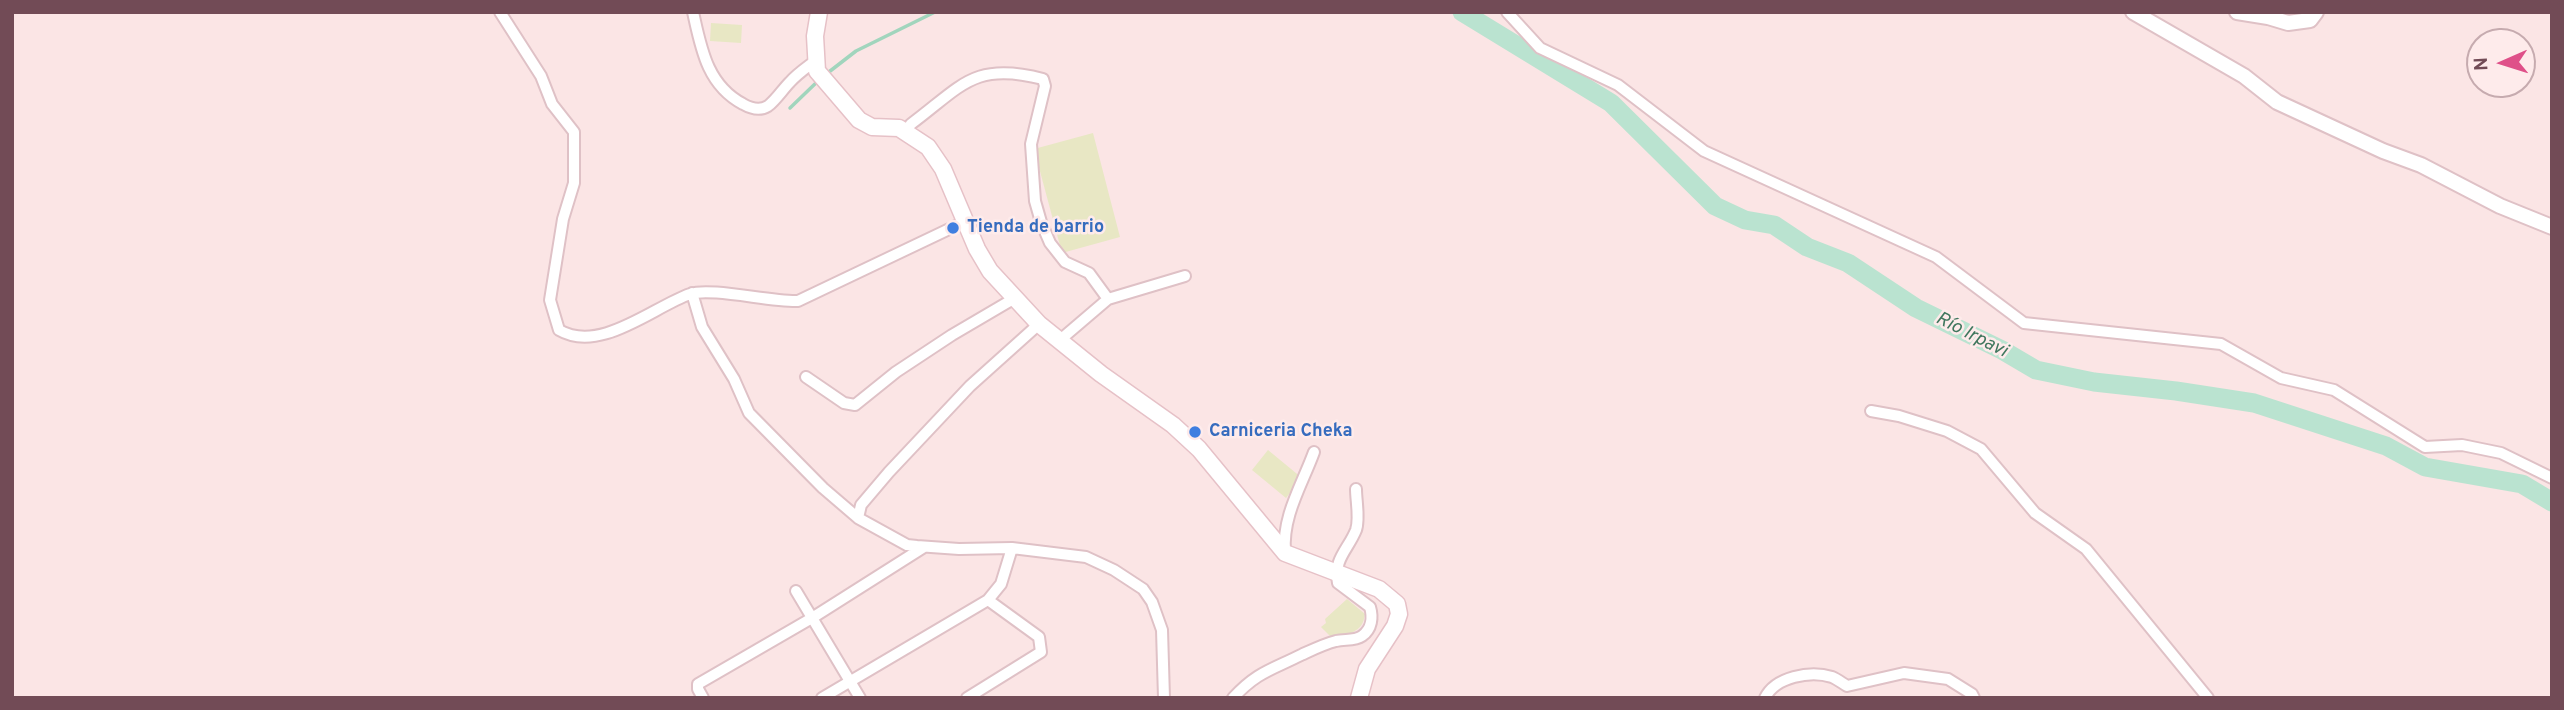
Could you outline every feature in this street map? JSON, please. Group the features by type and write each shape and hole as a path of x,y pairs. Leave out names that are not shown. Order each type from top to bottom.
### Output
{"main road":[{"path":"819,12 815,36 820,72 859,120 872,127 899,128 928,146 943,169 964,222 990,271 1039,324 1101,374 1173,425 1199,449 1285,552 1378,589 1397,604 1399,614 1395,626 1367,669 1359,698"}],"street":[{"path":"500,12 541,76 552,104 574,132 574,183 563,219 550,300 559,330 577,337 619,328 692,293 798,301 964,222"},
{"path":"693,12 703,58 712,75 722,90 750,107 760,109 769,106 792,80 820,72"},
{"path":"1507,12 1540,48 1618,85 1704,151 1936,257 2024,323 2221,344 2281,378 2334,390 2426,447 2462,445 2501,453 2552,478"},
{"path":"2133,12 2244,76 2277,102 2383,151 2421,165 2500,206 2552,227"},
{"path":"2237,12 2288,23 2310,20 2316,12"},
{"path":"905,132 911,124 963,83 981,75 1000,72 1042,79 1045,86 1031,144 1035,201 1041,222 1051,243 1065,262 1089,273 1108,299"},
{"path":"1060,340 1108,299 1185,275"},
{"path":"692,293 702,327 734,379 749,413 823,488 858,518 907,545 1012,548 1086,558 1114,569 1143,590 1152,602 1162,630 1164,698"},
{"path":"806,377 844,403 855,405 896,372 1015,298"},
{"path":"858,518 861,505 888,471 970,386 1039,324"},
{"path":"1871,411 1899,416 1947,431 1981,449 2035,513 2085,549 2208,698"},
{"path":"1285,552 1285,524 1314,452"},
{"path":"1233,698 1249,681 1264,671 1315,648 1364,635 1371,624 1370,607 1338,583 1335,572 1341,555 1357,528 1356,489"},
{"path":"703,698 698,684 812,618 924,547"},
{"path":"822,698 988,600 1001,584 1012,548"},
{"path":"796,591 860,698"},
{"path":"967,698 1041,652 1039,637 988,600"},
{"path":"1765,698 1772,686 1784,679 1832,677 1847,686 1904,673 1948,679 1974,698"}],"green space":[{"path":"711,23 742,25 741,43 710,41"},
{"path":"1093,133 1120,237 1062,253 1034,149"},
{"path":"1268,450 1302,478 1286,498 1252,470"},
{"path":"1347,599 1365,614 1364,620 1354,632 1332,638 1321,627 1326,623 1325,619"}],"waterway":[{"path":"825,75 856,51 935,12"},
{"name":"Río Irpavi","path":"1462,12 1611,103 1715,206 1745,220 1774,225 1807,247 1848,263 1916,308 2002,350 2036,370 2094,382 2254,403 2386,446 2425,467 2522,484 2552,502"},
{"path":"790,108 819,80"}],"place":[{"name":"Tienda de barrio","path":"953,228"},
{"name":"Carniceria Cheka","path":"1195,432"}]}
